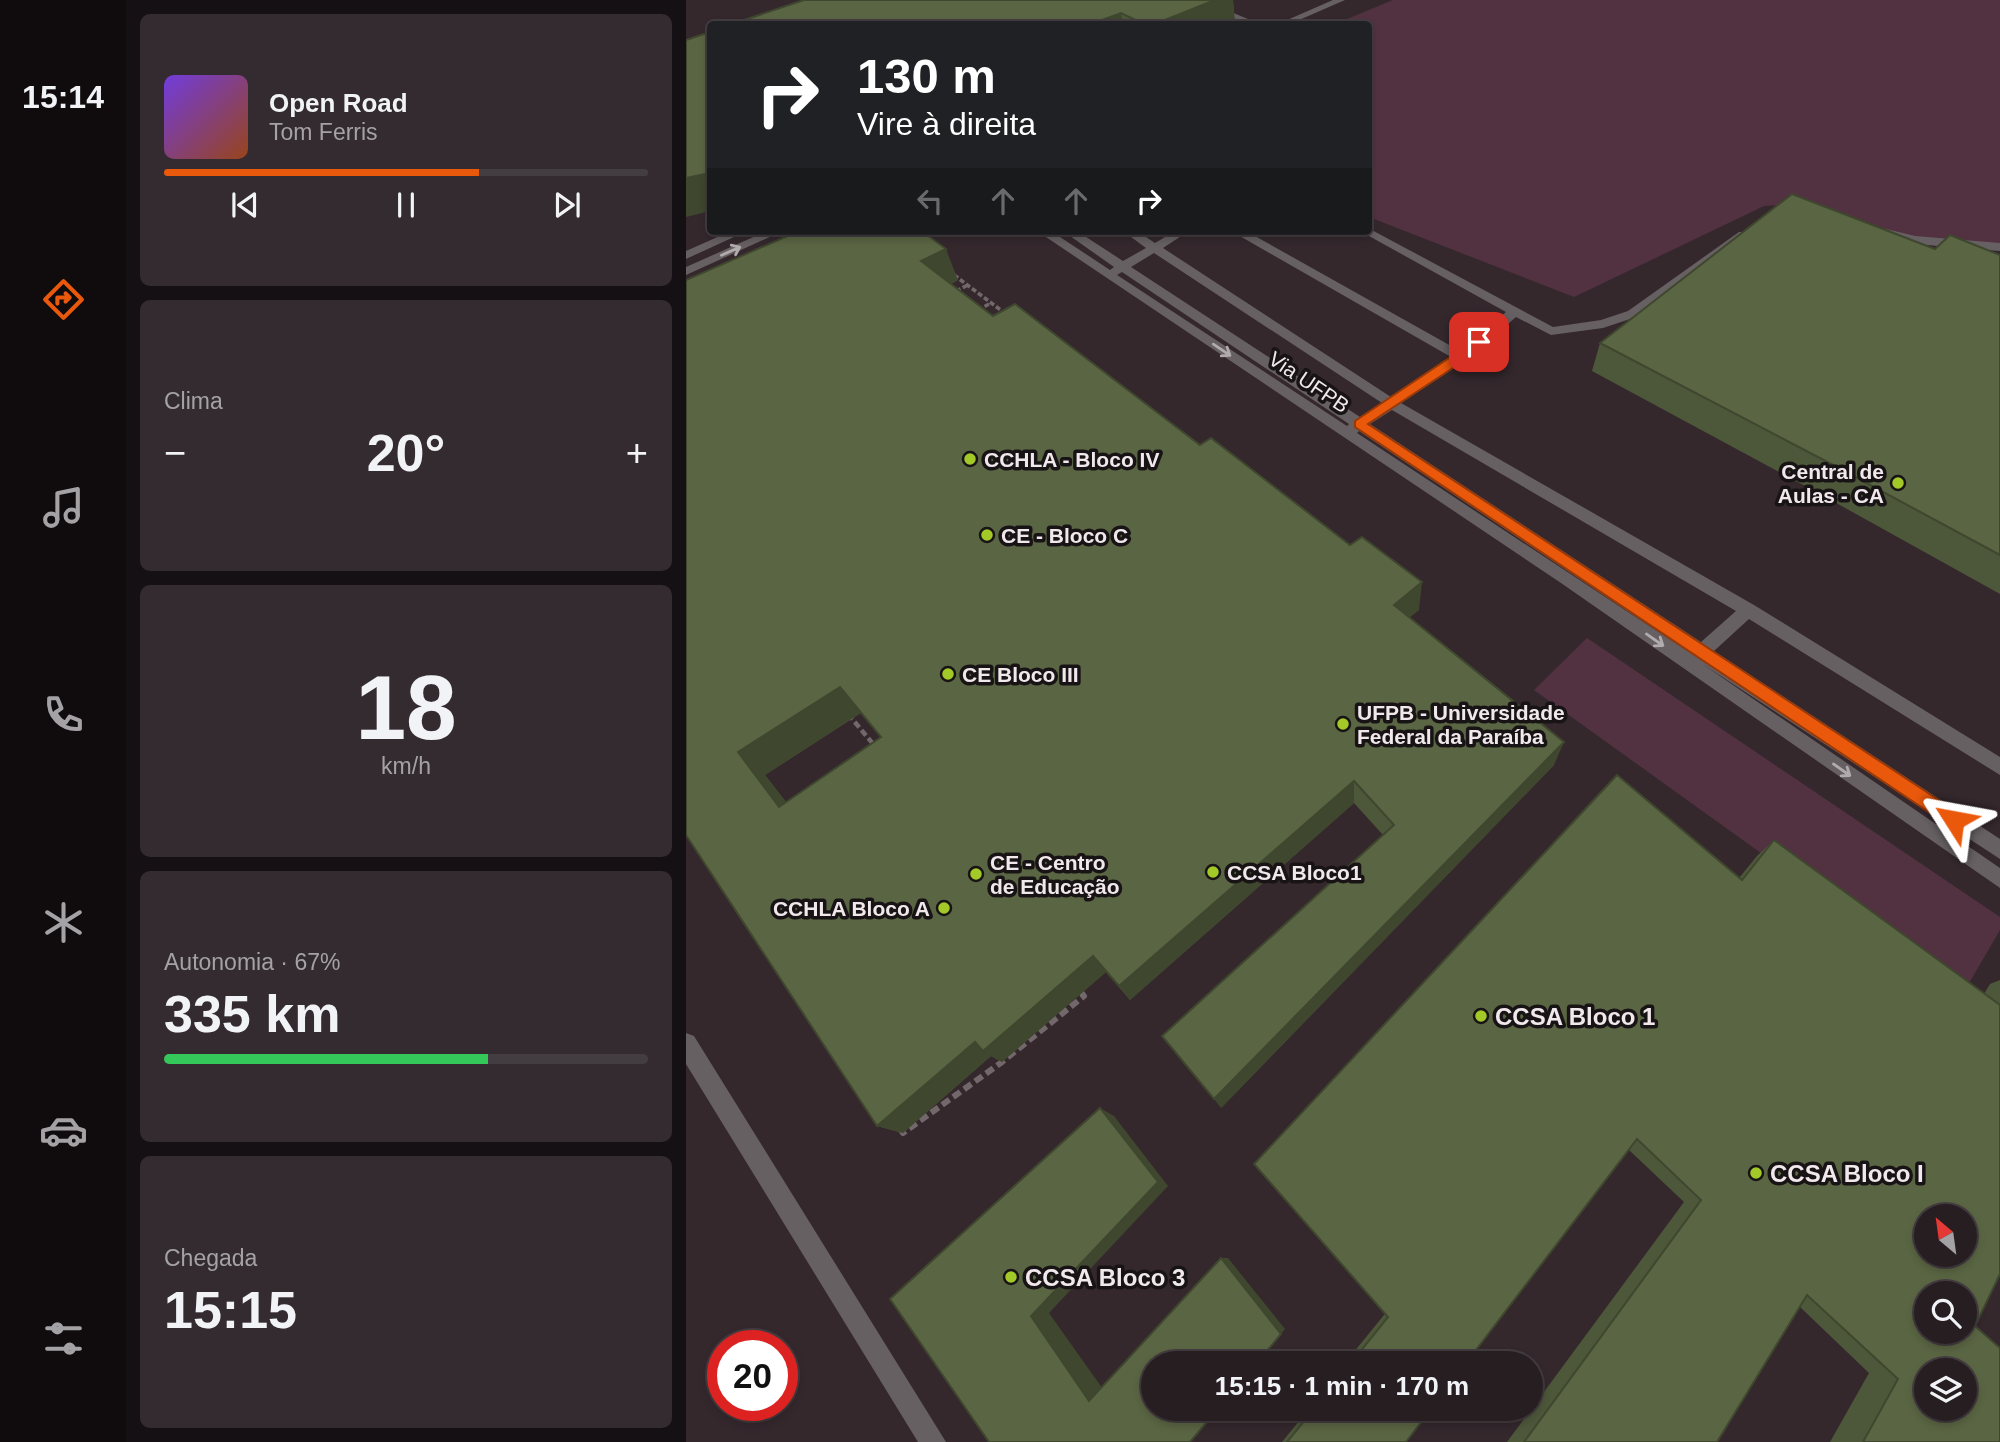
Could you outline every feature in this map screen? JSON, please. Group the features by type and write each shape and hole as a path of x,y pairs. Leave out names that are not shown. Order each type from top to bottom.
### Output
{"lane":[{"path":"1194,0 1247,21"},
{"path":"1290,21 1341,0"},
{"path":"1372,234 1551,331 1602,324 1632,314 1755,227"},
{"path":"1868,228 1915,240 2000,247"},
{"path":"686,255 732,235"},
{"path":"686,271 768,235"},
{"name":"Via UFPB","path":"1050,235 1115,271 1696,658 2000,850"},
{"name":"Via UFPB","path":"1074,235 1115,271"},
{"path":"1135,235 1391,403 1748,610 2000,767"},
{"path":"1115,271 1176,235"},
{"path":"1244,235 1461,357"},
{"path":"1353,429 1461,357 1515,311"},
{"path":"1696,658 1748,610"},
{"name":"Via UFPB","path":"1696,658 2000,879"},
{"path":"686,1044 933,1442"}],"path":[{"path":"948,271 1008,316"},
{"path":"955,291 968,285"},
{"path":"967,316 991,303"},
{"path":"846,712 881,754"},
{"path":"895,1122 903,1133 1002,1062 1084,996 1075,986"}],"shaded area":[{"path":"1393,0 2000,0 2000,248 1946,250 1811,203 1764,206 1574,297 1372,218 1372,21 1342,21"},
{"path":"1587,638 2000,917 2000,930 1961,997 1534,690"}],"building":[{"path":"804,0 1215,0 1162,21 1138,21 1121,13 1099,21 741,21"},
{"path":"707,33 707,174 686,178 686,40"},
{"name":"Central de Aulas - CA","path":"1792,194 1935,249 1950,235 2000,255 2000,555 1600,343"},
{"path":"790,235 927,235 946,249 921,261 993,316 1015,304 1200,445 1211,438 1350,545 1362,537 1422,582 1394,605 1564,742 1214,1099 1162,1036 1394,825 1354,781 1119,986 1093,956 983,1051 975,1042 877,1126 686,835 686,280","holes":["840,687 881,737 779,807 738,752"]},
{"path":"1617,775 1742,880 1774,840 2000,1005 2000,1274 1977,1322 1977,1281 1914,1281 1914,1344 1977,1344 1977,1328 2000,1348 2000,1442 1863,1442 1898,1379 1807,1295 1717,1442 1524,1442 1539,1421 1543,1421 1543,1416 1701,1200 1637,1139 1475,1351 1361,1351 1388,1317 1254,1164"},
{"name":"CCSA Bloco 3","path":"1100,1108 1158,1182 1031,1316 1089,1401 1221,1258 1281,1334 1267,1351 1141,1351 1141,1421 1208,1421 1190,1442 989,1442 890,1299"},
{"path":"1304,1421 1422,1421 1406,1442 1287,1442"}],"place":[{"name":"CCHLA - Bloco IV","path":"970,459"},
{"name":"Central de Aulas - CA","path":"1898,483"},
{"name":"CE - Bloco C","path":"987,535"},
{"name":"CE Bloco III","path":"948,674"},
{"name":"UFPB - Universidade Federal da Paraíba","path":"1343,724"},
{"name":"CCSA Bloco1","path":"1213,872"},
{"name":"CE - Centro de Educação","path":"976,874"},
{"name":"CCHLA Bloco A","path":"944,908"},
{"name":"CCSA Bloco 1","path":"1481,1016"},
{"name":"CCSA Bloco I","path":"1756,1173"},
{"name":"CCSA Bloco 3","path":"1011,1277"}],"route":[{"path":"1479,342 1461,357 1359,424 1954,820"}]}
